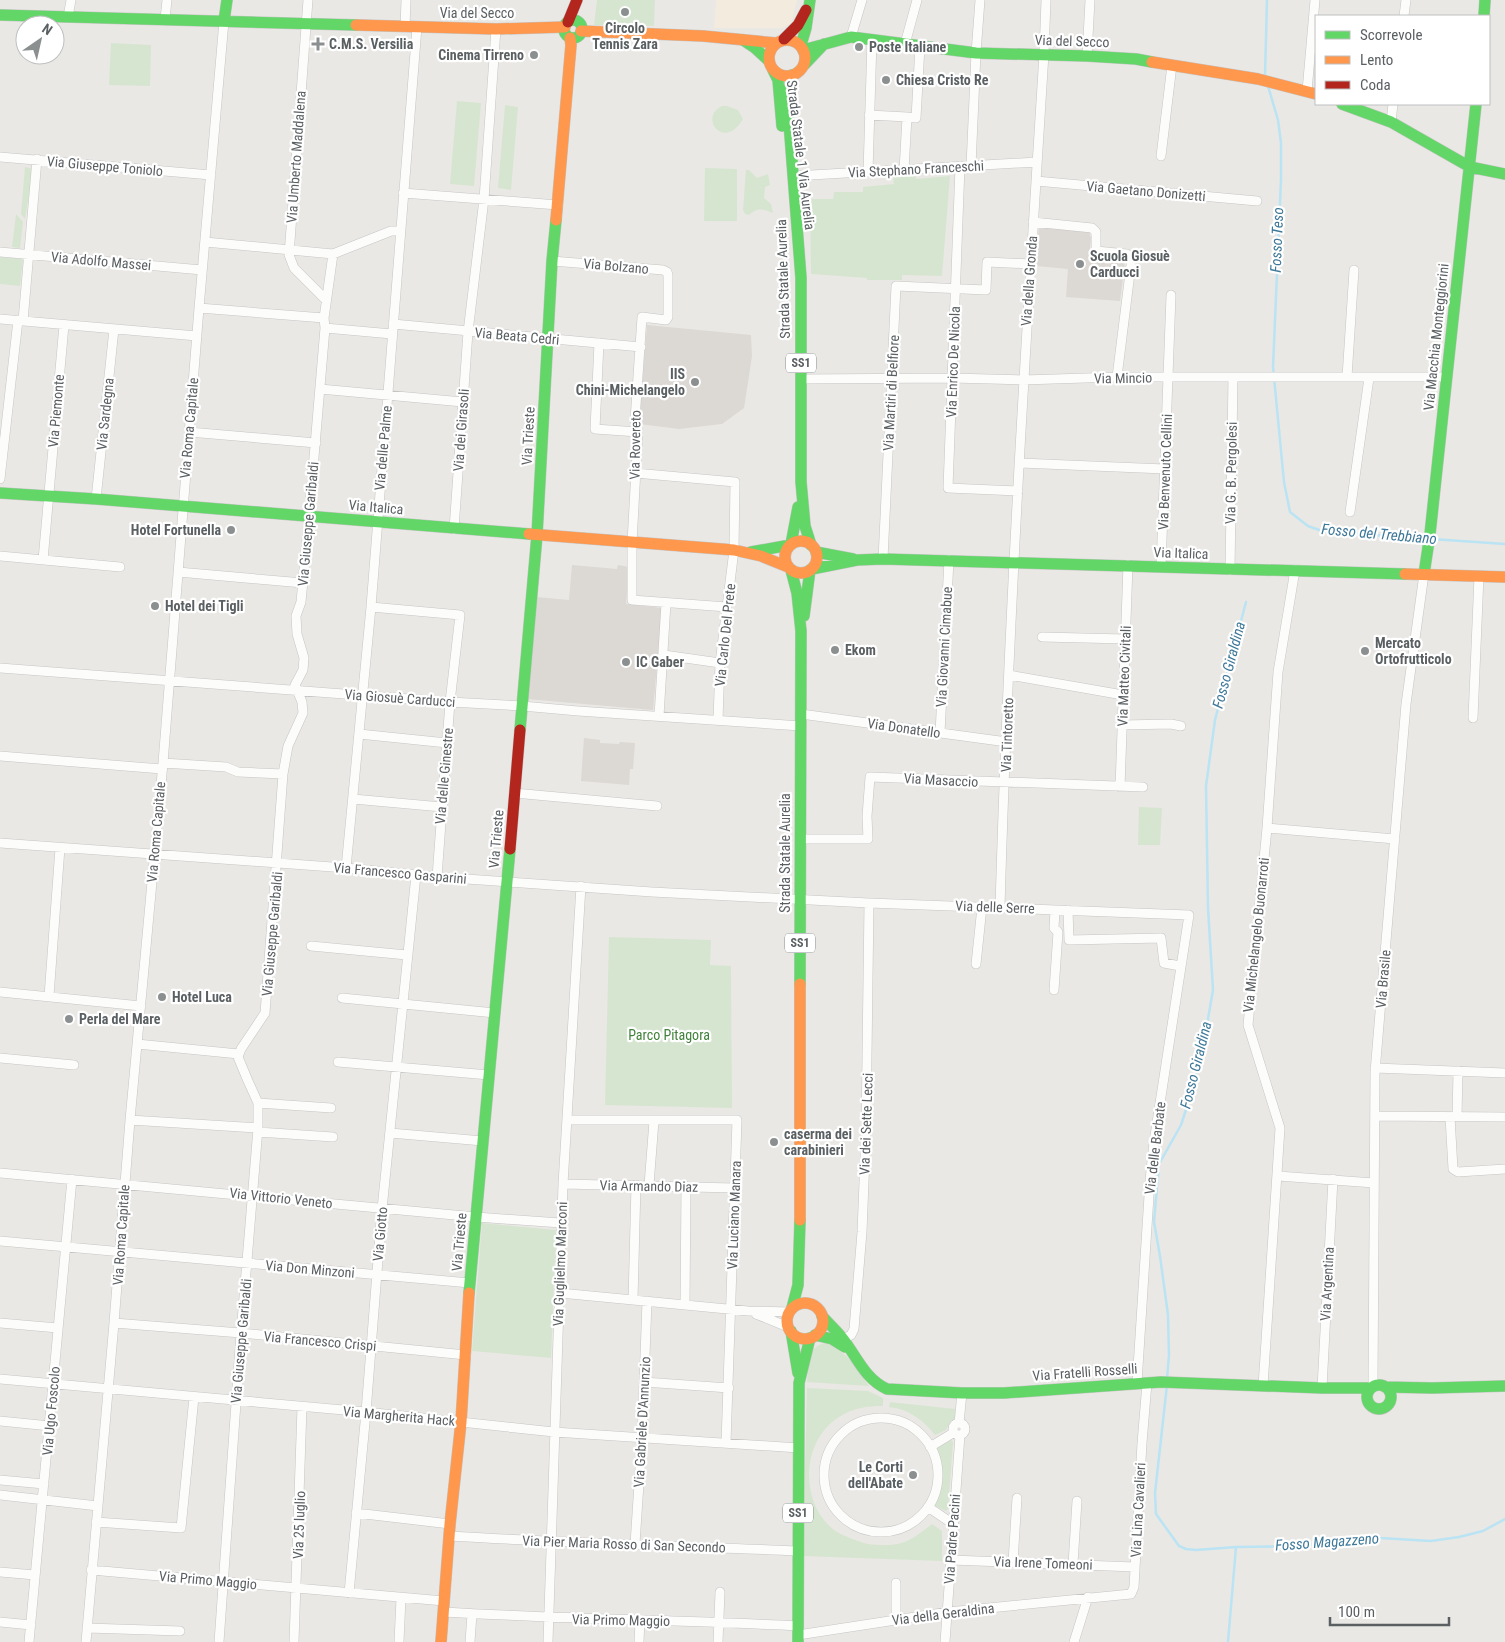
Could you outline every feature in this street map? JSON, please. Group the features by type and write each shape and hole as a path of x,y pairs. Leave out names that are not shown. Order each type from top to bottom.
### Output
{"street":[{"path":"68,17 71,0"},
{"path":"165,19 167,0"},
{"path":"224,21 227,0"},
{"name":"Via Umberto Maddalena","path":"308,0 289,250 294,268 326,300"},
{"name":"Via delle Palme","path":"346,868 371,607 376,522 388,395 403,193 411,27 406,0"},
{"name":"Via Trieste","path":"440,1642 461,1422 470,1284 508,880 537,535 552,260 571,29 577,0"},
{"name":"Via Trieste","path":"571,29 581,0"},
{"path":"851,37 862,0"},
{"path":"905,44 917,0"},
{"path":"971,166 980,0"},
{"name":"Via della Gronda","path":"1014,562 1046,0"},
{"path":"1087,56 1090,0"},
{"path":"1315,15 1316,0"},
{"path":"1404,15 1406,0"},
{"path":"1484,15 1485,0"},
{"path":"771,66 769,51 798,25 810,3"},
{"path":"802,48 810,3"},
{"name":"Via del Secco","path":"0,16 496,29 571,29 780,41"},
{"name":"Via Roma Capitale","path":"86,1642 224,21"},
{"path":"1312,93 1315,23"},
{"name":"Via dei Girasoli","path":"454,529 468,332 484,199 496,29"},
{"name":"Via del Secco","path":"802,48 851,37 976,53 1044,54 1136,59 1258,79 1312,93"},
{"path":"740,38 755,48 782,75 797,73 825,43"},
{"path":"780,41 793,40 802,48 805,54 804,65"},
{"path":"868,172 872,40"},
{"path":"869,115 916,118 920,46"},
{"path":"1162,156 1172,65"},
{"name":"Strada Statale 1 Via Aurelia","path":"771,66 778,80 797,244"},
{"name":"Strada Statale Aurelia","path":"792,75 789,90 789,115 800,278 802,482 805,526 814,548"},
{"path":"1345,105 1391,122 1470,167 1505,174"},
{"path":"1391,122 1393,105"},
{"name":"Via Macchia Monteggiorini","path":"1424,574 1430,534 1476,105"},
{"path":"904,170 907,117"},
{"name":"Via Giuseppe Toniolo","path":"0,157 211,176"},
{"path":"0,479 29,254 37,159"},
{"name":"Via Stephano Franceschi","path":"794,176 1037,162"},
{"name":"Via Enrico De Nicola","path":"960,166 948,488 1018,490"},
{"name":"Via Gaetano Donizetti","path":"1036,181 1257,201"},
{"path":"403,193 558,205"},
{"path":"1033,222 1092,228 1096,232 1096,251 1127,254 1132,257 1117,378"},
{"path":"205,242 333,254 391,231 400,231"},
{"name":"Via Adolfo Massei","path":"0,252 202,270"},
{"name":"Via Giuseppe Garibaldi","path":"219,1642 241,1333 258,1130 258,1103 239,1060 239,1054 257,1022 265,1013 283,774 288,746 303,713 302,702 295,685 303,670 304,658 297,634 296,616 303,583 310,516 325,328 324,318 333,254"},
{"name":"Via Bolzano","path":"552,260 663,270 667,272 668,318 666,320 642,317 640,347"},
{"path":"955,289 986,290 987,262 1031,264"},
{"path":"1347,377 1354,270"},
{"name":"Via Martiri di Belfiore","path":"883,559 896,286 955,289"},
{"name":"Via Benvenuto Cellini","path":"1161,567 1171,295"},
{"path":"199,308 324,318"},
{"path":"0,319 197,336"},
{"name":"Via Beata Cedri","path":"393,324 640,347"},
{"name":"Via Piemonte","path":"48,497 64,325"},
{"path":"325,328 392,334"},
{"name":"Via Sardegna","path":"96,499 114,329"},
{"path":"599,343 595,429 638,432"},
{"name":"Via Rovereto","path":"640,347 635,420 638,432 632,543 632,600 666,603"},
{"name":"Via Mincio","path":"801,379 952,378 1023,380 1168,377 1446,377"},
{"name":"Via G. B. Pergolesi","path":"1230,570 1233,377"},
{"path":"1350,512 1370,378"},
{"path":"320,389 463,402"},
{"path":"189,432 316,443"},
{"path":"1020,463 1165,468"},
{"name":"Via Carlo Del Prete","path":"635,473 735,482 734,550 720,663 718,720"},
{"name":"Strada Statale Aurelia","path":"791,544 802,482"},
{"name":"Via Italica","path":"0,493 734,550 750,552 789,568"},
{"path":"43,560 48,497"},
{"path":"801,541 814,548 816,561 811,570 797,573 789,568 784,558 787,548 791,544 801,541"},
{"name":"Via Italica","path":"750,552 791,544"},
{"name":"Via Italica","path":"814,548 857,560"},
{"path":"0,556 120,566"},
{"name":"Via Italica","path":"811,570 857,560 883,559 1230,570 1505,576"},
{"name":"Via Giovanni Cimabue","path":"940,733 949,560"},
{"name":"Via Tintoretto","path":"1000,908 1014,562"},
{"name":"Via Matteo Civitali","path":"1120,787 1128,566"},
{"name":"Strada Statale Aurelia","path":"789,568 797,593 801,631 800,1256 798,1286 791,1310"},
{"name":"Strada Statale Aurelia","path":"801,631 811,570"},
{"name":"Via Michelangelo Buonarroti","path":"1263,1386 1280,1128 1248,1025 1267,828 1278,672 1295,570"},
{"path":"178,572 303,583"},
{"name":"Via Brasile","path":"1376,1387 1375,1068 1406,704 1424,574"},
{"path":"1473,718 1479,576"},
{"path":"657,716 664,655 666,603 727,607"},
{"name":"Via delle Ginestre","path":"371,607 460,615 450,702 437,877"},
{"path":"1042,637 1125,639"},
{"path":"664,655 720,663"},
{"name":"Via Giosuè Carducci","path":"0,668 362,696 801,726"},
{"path":"1009,675 1123,696"},
{"name":"Via Donatello","path":"801,714 1007,742"},
{"path":"1122,725 1172,724 1181,726"},
{"path":"358,734 447,743"},
{"path":"0,756 162,766 226,767 238,772 283,774"},
{"name":"Via Masaccio","path":"800,839 868,839 867,816 870,777 1142,787"},
{"path":"514,793 657,806"},
{"path":"353,799 442,807"},
{"path":"1267,828 1395,839"},
{"name":"Via Francesco Gasparini","path":"0,843 346,868 437,877 801,900"},
{"path":"49,996 60,848"},
{"name":"Via Giotto","path":"349,1593 382,1209 416,875"},
{"name":"Via Guglielmo Marconi","path":"548,1642 561,1223 581,886"},
{"name":"Via delle Serre","path":"801,900 1189,915"},
{"name":"Via dei Sette Lecci","path":"843,1339 851,1335 854,1329 862,1232 868,1080 869,903"},
{"path":"976,964 982,907"},
{"path":"1054,990 1058,932 1054,928 1055,910"},
{"path":"1068,910 1069,940 1161,938 1164,964 1180,966"},
{"name":"Via delle Barbate","path":"1142,1383 1150,1180 1154,1142 1189,915"},
{"path":"311,946 407,955"},
{"path":"0,992 141,1006"},
{"path":"342,998 494,1013"},
{"path":"138,1044 239,1054"},
{"path":"0,1058 74,1065"},
{"path":"338,1062 489,1075"},
{"path":"1375,1068 1505,1073"},
{"path":"1458,1071 1454,1117 1453,1169 1458,1172 1505,1169"},
{"path":"258,1103 331,1108"},
{"path":"1375,1116 1505,1117"},
{"path":"130,1120 333,1137"},
{"path":"567,1120 654,1121 649,1186"},
{"name":"Via Luciano Manara","path":"654,1121 737,1120 726,1444"},
{"path":"390,1133 483,1141"},
{"name":"Via Vittorio Veneto","path":"0,1173 253,1195 476,1218 561,1223"},
{"path":"1278,1176 1374,1183"},
{"name":"Via Ugo Foscolo","path":"29,1642 72,1179"},
{"name":"Via Argentina","path":"1327,1388 1333,1179"},
{"name":"Via Armando Diaz","path":"563,1184 734,1188"},
{"path":"633,1300 636,1185"},
{"path":"685,1304 686,1186"},
{"name":"Via Don Minzoni","path":"0,1241 470,1284"},
{"name":"Strada Statale Aurelia","path":"800,1256 805,1286 813,1305"},
{"path":"560,1293 748,1311 791,1310 802,1303 813,1305"},
{"name":"Via Gabriele D'Annunzio","path":"635,1544 642,1438 647,1301"},
{"name":"SS1","path":"798,1634 800,1383 805,1354 813,1336 822,1327 820,1311 813,1305"},
{"name":"SS1","path":"791,1310 787,1319 800,1383"},
{"path":"748,1311 789,1329 800,1338 813,1336"},
{"name":"Via Fratelli Rosselli","path":"822,1316 843,1339 871,1378 884,1388 962,1393 1013,1392 1161,1382 1327,1388 1376,1387"},
{"path":"0,1323 58,1328"},
{"name":"Via Francesco Crispi","path":"114,1323 241,1333 466,1355"},
{"name":"Via Fratelli Rosselli","path":"813,1336 837,1341 854,1355"},
{"name":"Via Margherita Hack","path":"0,1379 366,1412 554,1432 799,1448"},
{"path":"644,1382 729,1388"},
{"name":"Via Lina Cavalieri","path":"1088,1598 1131,1594 1134,1587 1142,1383"},
{"path":"1369,1404 1367,1394 1376,1387 1505,1386"},
{"path":"1376,1387 1389,1392 1390,1399"},
{"path":"1327,1388 1355,1396 1379,1409 1386,1406 1390,1399 1402,1394 1432,1388"},
{"name":"Via Padre Pacini","path":"944,1642 948,1612 957,1434 965,1430 960,1423 962,1393"},
{"path":"96,1522 181,1528 194,1397"},
{"name":"Via 25 luglio","path":"294,1642 302,1407"},
{"path":"888,1419 905,1423 920,1434 930,1447 936,1462 935,1490 928,1507 918,1518 902,1528 885,1532 865,1529 848,1521 833,1506 826,1492 824,1476 827,1458 837,1439 854,1425 867,1420 888,1419"},
{"path":"0,1421 50,1426"},
{"path":"930,1447 957,1434"},
{"path":"0,1480 44,1484"},
{"path":"0,1495 98,1506"},
{"path":"1013,1562 1017,1498"},
{"path":"1073,1564 1077,1501"},
{"path":"928,1507 953,1524"},
{"path":"356,1513 450,1524"},
{"name":"Via Pier Maria Rosso di San Secondo","path":"449,1536 550,1542 798,1551"},
{"name":"Via Irene Tomeoni","path":"951,1560 1135,1567"},
{"name":"Via Primo Maggio","path":"91,1570 402,1598 472,1614 549,1618 719,1622 798,1634"},
{"path":"0,1572 35,1575"},
{"path":"896,1583 896,1620"},
{"path":"718,1642 720,1592"},
{"path":"398,1642 402,1598"},
{"path":"1074,1642 1088,1598"},
{"name":"Via della Geraldina","path":"798,1634 948,1612 1088,1598"},
{"path":"470,1642 472,1614"},
{"path":"639,1642 640,1620"},
{"path":"0,1622 31,1625"},
{"path":"87,1628 180,1631"}],"shaded area":[{"path":"716,0 797,0 791,23 782,28 714,28"},
{"name":"Scuola Giosuè Carducci","path":"1039,225 1089,232 1091,238 1089,258 1125,261 1120,301 1066,297 1068,269 1036,266"},
{"name":"IIS Chini-Michelangelo","path":"647,325 751,335 752,356 744,408 722,424 679,429 639,424"},
{"path":"572,565 617,569 618,565 629,567 626,604 662,608 653,710 527,699 536,597 569,600"},
{"path":"584,738 600,740 600,743 635,743 633,769 630,769 629,785 581,781"}],"green space":[{"name":"Circolo Tennis Zara","path":"597,0 655,0 654,26 594,25"},
{"path":"111,43 151,45 150,86 109,85"},
{"path":"457,101 481,103 474,186 450,184"},
{"path":"505,105 518,107 511,190 498,188"},
{"path":"722,106 738,110 743,119 736,128 728,132 716,129 713,124 712,117 715,111"},
{"path":"25,167 33,169 25,219 21,214"},
{"path":"705,168 737,169 737,221 704,221"},
{"path":"746,170 749,170 757,178 768,174 770,185 765,187 764,198 771,204 773,213 761,210 749,215 745,214 743,210"},
{"path":"915,175 916,179 950,176 942,276 902,275 902,280 867,280 867,278 811,274 810,199 833,199 834,192 863,192 863,187 894,184 893,176"},
{"path":"16,214 23,222 20,248 12,247"},
{"path":"0,257 23,259 20,286 0,284"},
{"path":"1139,807 1162,808 1160,845 1138,845"},
{"name":"Parco Pitagora","path":"609,937 711,940 710,965 731,966 732,1108 605,1105"},
{"path":"482,1223 556,1230 551,1358 472,1351"},
{"path":"825,1343 833,1346 845,1355 869,1386 807,1382 811,1353 819,1345"},
{"path":"807,1388 868,1391 883,1398 883,1406 860,1408 839,1417 826,1428 817,1441 811,1456 809,1472 810,1489 815,1504 823,1518 834,1530 843,1535 864,1543 878,1545 897,1544 909,1540 932,1524 942,1531 942,1561 803,1556"},
{"path":"890,1402 955,1409 955,1419 951,1421 946,1430 935,1435 915,1416 903,1410 889,1407"},
{"path":"951,1440 953,1442 948,1509 946,1511 933,1505 940,1478 936,1449"}],"waterway":[{"name":"Fosso Teso","path":"1265,76 1267,0"},
{"name":"Fosso Teso","path":"1268,86 1278,120 1281,143 1273,367 1284,482 1290,512 1308,526 1322,531 1426,539"},
{"name":"Fosso del Trebbiano","path":"1432,539 1505,544"},
{"name":"Fosso Giraldina","path":"1167,1379 1169,1355 1168,1315 1154,1222 1159,1164 1181,1125 1193,1088 1204,1042 1213,990 1208,908 1206,786 1215,720 1246,602"},
{"name":"Fosso Giraldina","path":"1167,1385 1155,1493 1156,1514 1179,1546 1186,1549 1236,1547 1228,1642"},
{"name":"Fosso Magazzeno","path":"1236,1547 1301,1546 1363,1537 1431,1541 1483,1531 1505,1519"}],"traffic: fast":[{"path":"224,21 227,0"},
{"path":"801,45 806,28 810,0"},
{"path":"1484,15 1485,0"},
{"path":"0,15 356,25"},
{"path":"573,20 579,23 582,29 579,35 573,38 567,35 564,29 567,23 573,20"},
{"path":"803,50 851,37 976,53 1087,56 1136,59 1152,62"},
{"path":"743,40 769,61"},
{"path":"804,65 824,44"},
{"path":"773,70 778,80 782,126"},
{"path":"792,75 789,90 789,123 801,278 801,482 805,526 811,545"},
{"path":"1345,105 1391,122 1470,167 1505,174"},
{"path":"1424,574 1430,534 1476,105"},
{"path":"520,730 537,535 552,261 556,220"},
{"path":"0,493 529,534"},
{"path":"791,544 798,507"},
{"path":"751,552 790,545"},
{"path":"816,552 853,559"},
{"path":"812,569 857,560 883,559 1405,574"},
{"path":"791,570 797,593 801,631 800,984"},
{"path":"804,616 810,570"},
{"path":"469,1293 510,849"},
{"path":"792,1308 798,1285 800,1220"},
{"path":"822,1316 843,1339 867,1374 879,1385 887,1389 1004,1393 1161,1382 1370,1388"},
{"path":"791,1331 798,1373"},
{"path":"815,1335 832,1339 845,1347"},
{"path":"798,1642 799,1383 810,1338"},
{"path":"1379,1385 1387,1389 1391,1397 1387,1405 1379,1409 1371,1405 1367,1397 1371,1389 1379,1385"},
{"path":"1385,1387 1505,1386"}],"traffic: slow":[{"path":"356,25 496,29 565,27"},
{"path":"581,31 703,36 776,43"},
{"path":"556,220 571,45 570,38"},
{"path":"787,40 794,41 800,45 804,51 805,58 804,65 800,71 794,75 787,76 780,75 774,71 770,65 769,58 770,51 774,45 780,41 787,40"},
{"path":"1152,62 1258,79 1315,94"},
{"path":"529,534 734,550 761,556 788,567"},
{"path":"801,541 807,542 812,546 816,551 817,557 816,563 812,568 807,572 801,573 795,572 790,568 786,563 785,557 786,551 790,546 795,542 801,541"},
{"path":"1405,574 1505,577"},
{"path":"800,984 800,1220"},
{"path":"441,1642 450,1524 461,1422 469,1293"},
{"path":"805,1303 818,1308 823,1321 818,1334 805,1339 792,1334 787,1321 792,1308 805,1303"}],"traffic: jam":[{"path":"568,22 577,0"},
{"path":"784,39 798,25 806,10"},
{"path":"510,849 520,730"}],"place":[{"name":"Circolo Tennis Zara","path":"625,12"},
{"name":"C.M.S. Versilia","path":"318,44"},
{"name":"Poste Italiane","path":"859,47"},
{"name":"Cinema Tirreno","path":"534,55"},
{"name":"Chiesa Cristo Re","path":"886,80"},
{"name":"Scuola Giosuè Carducci","path":"1080,264"},
{"name":"IIS Chini-Michelangelo","path":"695,382"},
{"name":"Hotel Fortunella","path":"231,530"},
{"name":"Hotel dei Tigli","path":"155,606"},
{"name":"Ekom","path":"835,650"},
{"name":"Mercato Ortofrutticolo","path":"1365,651"},
{"name":"IC Gaber","path":"626,662"},
{"name":"Hotel Luca","path":"162,997"},
{"name":"Perla del Mare","path":"69,1019"},
{"name":"caserma dei carabinieri","path":"774,1142"},
{"name":"Le Corti dell'Abate","path":"913,1475"}]}
